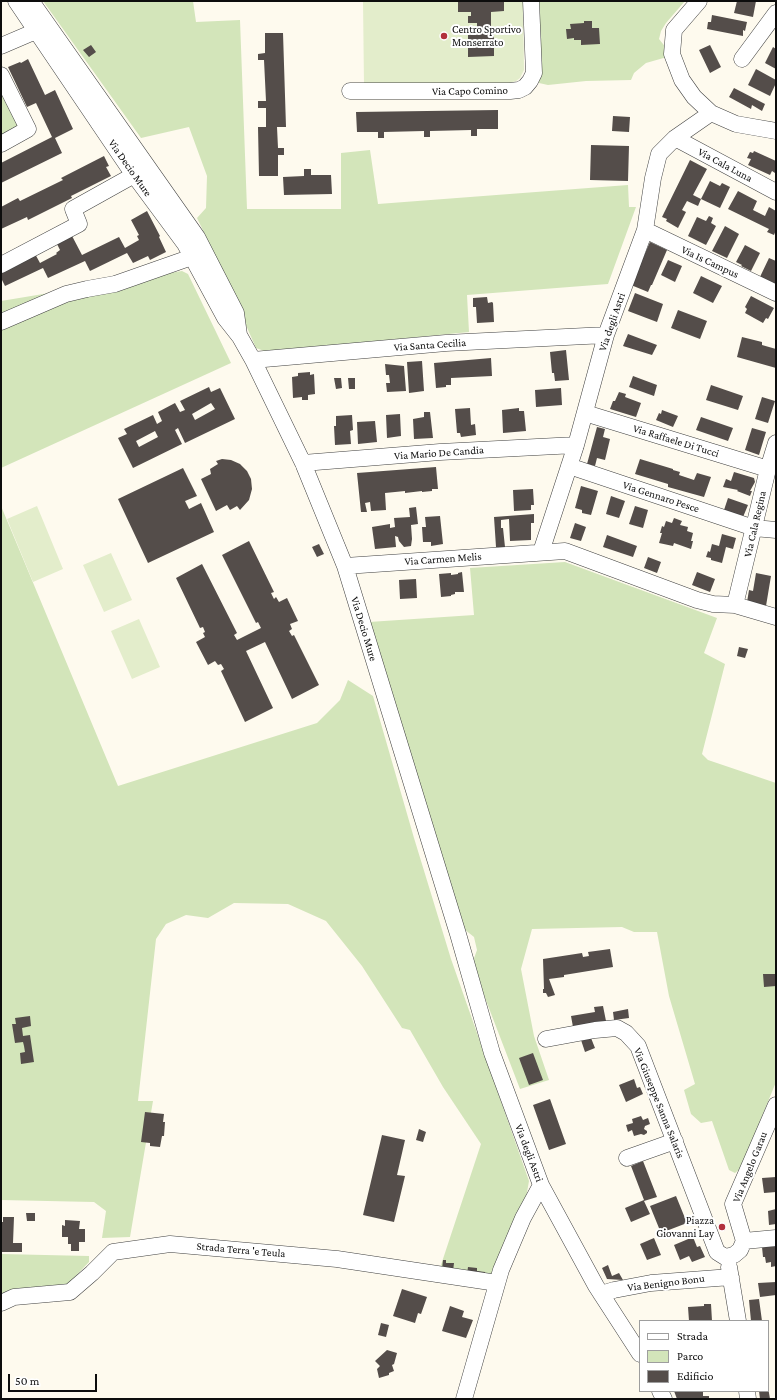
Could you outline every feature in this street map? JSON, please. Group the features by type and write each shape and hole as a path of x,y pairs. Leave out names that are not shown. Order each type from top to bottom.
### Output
{"street":[{"name":"Via Decio Mure","path":"16,1 42,27 148,167 197,236 236,313 240,337"},
{"name":"Via Decio Mure","path":"31,1 42,27 134,174 185,244 225,318 240,337 253,360 303,463 345,566 458,934"},
{"name":"Via Capo Comino","path":"350,91 519,90 525,87 534,73 531,1"},
{"path":"699,1 674,30 672,54 682,80 694,97 711,113 736,124 776,131"},
{"path":"742,59 776,13"},
{"path":"1,46 42,27"},
{"path":"1,75 28,129 1,144"},
{"name":"Via degli Astri","path":"541,552 576,445 606,335 645,230 653,178 659,154 675,138 711,113"},
{"name":"Via Cala Luna","path":"675,138 776,192"},
{"path":"1,265 79,224 73,209 148,167"},
{"name":"Via Is Campus","path":"645,230 776,293"},
{"path":"1,322 66,294 115,284 192,256"},
{"name":"Via Santa Cecilia","path":"253,360 446,343 606,335"},
{"name":"Via Raffaele Di Tucci","path":"585,413 768,469"},
{"name":"Via Mario De Candia","path":"303,463 440,452 576,445"},
{"name":"Via Cala Regina","path":"735,605 768,469 775,450"},
{"name":"Via Gennaro Pesce","path":"569,466 754,528 776,530"},
{"name":"Via Carmen Melis","path":"345,566 565,551 697,600 713,604 735,605 776,617"},
{"name":"Via degli Astri","path":"458,934 492,1053 541,1185 601,1294 639,1352"},
{"name":"Via Giuseppe Sanna Salaris","path":"546,1039 606,1028 617,1028 626,1033 638,1046 731,1277 738,1320"},
{"name":"Via Angelo Garau","path":"744,1241 733,1204 776,1105"},
{"path":"627,1158 675,1141"},
{"path":"464,1399 501,1270 523,1218 541,1185"},
{"path":"722,1254 734,1255 740,1250 744,1241 776,1238"},
{"name":"Strada Terra 'e Teula","path":"1,1303 14,1297 70,1292 92,1274 113,1252 170,1244 337,1259 497,1283"},
{"name":"Via Benigno Bonu","path":"601,1294 651,1283 731,1277"}],"green space":[{"path":"43,1 193,1 196,22 240,20 247,209 341,209 341,153 370,150 378,204 628,185 629,207 636,207 608,284 467,295 469,332 267,352 256,348 197,218 206,208 207,176 189,127 141,138"},
{"name":"Centro Sportivo Monserrato","path":"363,1 523,1 524,70 520,78 510,83 364,85"},
{"path":"537,1 685,1 661,31 659,39 667,49 667,57 646,63 634,73 631,80 586,81 548,85 539,83"},
{"path":"1,87 21,127 1,137"},
{"path":"182,271 188,274 231,363 1,468 1,301"},
{"path":"1,506 118,786 317,723 340,700 348,680 373,696 451,959 529,1181 526,1198 496,1273 489,1277 439,1271 481,1144 443,1087 410,1030 402,1028 362,966 326,921 288,904 234,903 208,918 186,915 166,924 156,939 138,1101 153,1101 130,1237 102,1238 106,1211 94,1202 1,1200"},
{"path":"37,506 63,569 33,582 7,519"},
{"path":"111,553 132,600 104,612 83,565"},
{"path":"565,562 717,618 704,653 725,664 702,754 708,760 776,783 776,1082 741,1168 735,1173 729,1170 712,1121 701,1123 691,1114 684,1090 695,1084 669,996 657,932 634,932 622,927 532,929 521,969 534,1036 549,1080 520,1089 472,964 477,950 474,937 464,929 369,622 474,615 470,568"},
{"path":"139,619 160,667 132,679 111,631"},
{"path":"1,1254 89,1256 89,1262 68,1284 15,1289 1,1296"}],"building":[{"path":"458,1 504,1 504,11 491,12 491,28 486,28 486,32 494,32 494,56 468,57 468,33 473,33 473,29 477,29 477,23 468,23 468,16 471,16 471,12 458,12"},
{"path":"737,1 756,1 753,17 734,13"},
{"path":"712,15 747,22 745,31 743,30 743,36 707,29 708,22 711,22"},
{"path":"584,21 592,21 592,28 599,28 600,44 581,45 581,40 574,40 574,38 567,39 566,29 571,29 570,24 584,23"},
{"path":"265,33 283,33 286,127 277,127 278,148 284,148 284,155 278,155 278,176 259,176 258,127 266,127 266,108 258,108 258,101 266,101 264,60 258,60 258,54 265,53"},
{"path":"91,45 96,52 89,57 83,50"},
{"path":"710,45 721,67 710,73 699,50"},
{"path":"773,47 776,49 776,69 765,63"},
{"path":"28,59 45,95 55,90 73,129 55,138 62,153 1,183 1,163 52,137 36,103 27,107 8,67"},
{"path":"756,69 776,80 770,96 748,85"},
{"path":"734,88 765,104 762,111 752,105 751,109 729,97"},
{"path":"498,110 498,129 477,129 477,136 471,136 471,130 430,131 430,137 424,137 424,131 384,132 384,138 378,138 378,132 357,132 356,112"},
{"path":"613,116 630,117 629,132 612,131"},
{"path":"591,145 629,146 628,181 590,180"},
{"path":"754,151 776,161 775,173 772,171 770,175 748,165 751,159 747,158 750,152 753,153"},
{"path":"104,156 109,166 106,167 111,176 28,220 27,217 1,229 1,207 18,198 20,201 63,180 61,178"},
{"path":"690,160 707,169 693,195 701,199 698,206 687,201 682,210 686,212 678,228 662,217"},
{"path":"304,169 311,169 311,175 331,175 332,194 284,195 283,177 304,176"},
{"path":"710,181 720,186 722,183 730,187 720,208 701,199"},
{"path":"738,191 757,201 753,210 765,216 769,207 776,211 776,230 774,235 767,232 769,229 728,209"},
{"path":"147,211 160,236 159,237 166,252 150,260 148,256 133,263 127,253 90,271 85,261 48,278 43,268 5,286 1,278 1,269 34,252 40,263 57,254 56,253 60,250 56,242 71,234 82,255 119,237 125,248 139,240 137,236 139,235 131,220"},
{"path":"709,216 713,218 711,223 716,226 706,245 688,236 697,217 706,221"},
{"path":"725,226 739,234 727,258 712,251"},
{"path":"650,242 667,250 648,292 631,285"},
{"path":"745,245 760,253 751,271 736,262"},
{"path":"769,258 776,261 776,283 774,287 759,279"},
{"path":"668,260 682,266 675,282 661,275"},
{"path":"701,276 722,286 713,303 693,293"},
{"path":"635,293 663,304 657,322 628,311"},
{"path":"751,296 774,308 768,319 766,318 763,323 745,313 747,309 745,307"},
{"path":"487,297 488,303 493,303 494,322 477,323 476,307 473,307 473,298"},
{"path":"678,310 707,321 700,339 671,328"},
{"path":"628,334 657,345 652,355 623,346"},
{"path":"742,337 762,342 762,345 776,349 776,368 737,357"},
{"path":"566,350 569,380 555,381 554,373 552,373 550,352"},
{"path":"491,358 492,376 451,378 451,385 436,388 434,363"},
{"path":"422,361 424,391 409,393 407,362"},
{"path":"385,364 404,366 406,391 387,392 386,383 390,383 389,375 386,375"},
{"path":"310,372 310,375 314,374 315,394 308,395 308,400 302,400 302,397 293,398 292,377 298,376 298,373"},
{"path":"633,376 657,385 654,396 629,387"},
{"path":"334,378 341,378 342,388 336,389"},
{"path":"348,378 355,378 355,389 349,389"},
{"path":"711,385 743,396 738,410 706,400"},
{"path":"209,387 211,392 220,388 235,419 185,443 178,428 175,430 182,444 133,468 118,438 127,434 124,429 153,415 157,424 162,421 158,412 175,403 180,412 185,410 180,401","holes":["211,403 215,409 195,420 192,414","155,431 158,437 139,447 136,441"]},
{"path":"561,388 562,405 536,407 535,390"},
{"path":"619,392 626,394 625,397 641,403 636,417 610,409"},
{"path":"762,397 775,401 768,423 755,419"},
{"path":"470,408 471,425 475,424 476,435 461,437 460,433 457,433 455,409"},
{"path":"519,408 519,411 524,411 526,431 503,433 502,410"},
{"path":"662,410 678,416 673,427 656,420 659,413 661,414"},
{"path":"424,412 430,412 433,438 414,439 413,419 424,417"},
{"path":"400,414 401,436 387,438 386,415"},
{"path":"352,415 353,430 350,431 351,444 335,445 334,426 336,426 336,416"},
{"path":"701,417 733,428 728,441 696,430"},
{"path":"375,421 377,442 358,444 357,422"},
{"path":"597,427 605,429 603,437 610,439 605,460 597,458 595,466 587,464"},
{"path":"752,428 766,432 759,455 745,450"},
{"path":"222,459 231,460 240,464 247,471 251,479 252,489 249,500 240,510 237,506 230,510 227,505 216,511 201,479 211,474 210,469 218,464 216,461"},
{"path":"640,459 673,469 680,472 679,475 694,480 697,473 711,477 704,497 668,487 668,484 635,474"},
{"path":"436,467 438,489 422,492 405,493 405,491 385,493 386,510 371,511 370,502 365,503 367,512 361,512 357,473"},
{"path":"183,468 197,496 185,501 189,509 201,503 214,532 148,563 118,499"},
{"path":"734,472 754,478 755,482 750,491 752,491 750,496 737,491 738,490 723,487 726,479 731,481"},
{"path":"581,486 598,491 591,515 582,513 582,510 575,508"},
{"path":"533,489 534,505 531,505 531,510 514,511 513,490"},
{"path":"611,496 625,501 619,518 606,514"},
{"path":"728,498 748,505 743,517 724,510"},
{"path":"635,506 648,510 643,528 629,524"},
{"path":"416,507 418,524 411,525 411,546 404,547 399,541 398,537 395,536 396,547 375,549 372,527 390,524 390,528 395,527 394,518 410,517 409,508"},
{"path":"534,514 534,523 531,523 531,540 510,541 509,519 501,520 505,547 496,547 494,517"},
{"path":"440,516 443,544 431,546 431,542 423,542 422,527 426,527 425,517"},
{"path":"674,518 682,521 680,525 688,527 687,531 693,533 691,549 674,543 673,546 659,543 662,533 660,533 662,526 664,527 666,521 672,523"},
{"path":"575,523 586,527 581,541 570,538"},
{"path":"722,534 736,538 733,549 726,547 722,563 706,557 708,551 710,552 712,544 719,546"},
{"path":"607,535 637,546 633,557 603,547"},
{"path":"249,541 274,592 271,593 274,599 276,597 279,602 287,598 298,621 290,624 292,629 289,631 292,636 294,635 319,685 292,699 265,642 246,651 273,708 245,722 221,671 224,669 221,664 218,665 215,661 208,665 196,642 205,637 203,633 205,632 203,627 200,628 176,578 202,564 237,633 234,635 237,640 261,628 258,622 256,623 222,555"},
{"path":"319,544 324,554 317,557 312,547"},
{"path":"648,557 661,562 657,573 644,568"},
{"path":"462,572 464,592 455,592 455,594 451,596 441,597 439,574 451,573 451,575"},
{"path":"697,572 715,579 710,592 692,585"},
{"path":"756,573 771,576 766,606 747,602 749,590 753,591"},
{"path":"416,579 417,598 400,599 399,580"},
{"path":"739,647 748,649 745,658 737,656"},
{"path":"610,949 613,967 549,979 555,995 548,997 546,993 543,993 543,959 582,953 583,957 589,956 588,952"},
{"path":"763,974 776,974 776,986 764,987"},
{"path":"603,1006 606,1021 573,1027 571,1016 595,1012 594,1007"},
{"path":"628,1009 629,1018 614,1020 613,1012"},
{"path":"30,1016 31,1026 22,1028 23,1036 30,1035 34,1062 21,1064 20,1053 25,1052 24,1046 23,1042 15,1043 12,1024 16,1024 15,1018"},
{"path":"591,1038 595,1048 585,1052 581,1040"},
{"path":"533,1053 543,1080 529,1085 519,1058"},
{"path":"634,1079 637,1088 640,1087 643,1094 626,1102 619,1085"},
{"path":"550,1099 566,1144 549,1150 533,1105"},
{"path":"145,1112 164,1114 164,1136 162,1136 160,1147 150,1146 150,1143 141,1142"},
{"path":"641,1116 643,1120 648,1118 650,1124 645,1126 644,1129 647,1133 644,1135 641,1134 634,1136 632,1130 628,1132 626,1125 633,1123 632,1119"},
{"path":"419,1129 426,1132 423,1142 416,1140"},
{"path":"382,1135 405,1140 397,1175 405,1176 394,1222 363,1215"},
{"path":"643,1161 657,1197 644,1201 650,1214 631,1222 625,1208 644,1200 631,1166"},
{"path":"776,1177 776,1192 764,1193 762,1178"},
{"path":"676,1196 687,1223 661,1233 650,1206"},
{"path":"776,1209 776,1224 769,1225 768,1211"},
{"path":"26,1213 35,1213 35,1221 27,1221"},
{"path":"3,1217 14,1217 13,1243 22,1243 22,1252 2,1252 1,1222 3,1222"},
{"path":"65,1220 80,1221 79,1229 85,1229 85,1242 79,1242 79,1251 71,1251 71,1244 68,1244 68,1237 62,1237 62,1225 65,1226"},
{"path":"693,1237 697,1247 700,1246 705,1257 692,1262 689,1256 680,1260 674,1245"},
{"path":"654,1238 661,1255 647,1260 640,1244"},
{"path":"776,1246 776,1266 771,1267 771,1262 766,1263 765,1257 763,1257 762,1247"},
{"path":"443,1260 446,1260 446,1263 454,1263 453,1271 442,1269"},
{"path":"608,1265 612,1276 619,1273 623,1280 607,1279 602,1268"},
{"path":"468,1267 477,1268 477,1271 485,1272 484,1277 467,1274"},
{"path":"776,1282 776,1295 760,1297 758,1283"},
{"path":"402,1289 427,1297 421,1314 418,1313 415,1323 393,1316"},
{"path":"759,1299 762,1320 751,1320 749,1300"},
{"path":"704,1304 711,1304 712,1320 689,1320 688,1307 704,1306"},
{"path":"450,1306 464,1311 462,1317 473,1320 466,1338 442,1331"},
{"path":"381,1323 389,1325 386,1337 378,1335"},
{"path":"387,1350 397,1353 394,1364 392,1365 394,1371 389,1373 389,1375 379,1378 377,1369 380,1366 375,1361"},
{"path":"674,1392 703,1392 703,1396 709,1396 709,1399 677,1399"},
{"path":"759,1392 769,1392 770,1399 760,1399"}],"place":[{"name":"Centro Sportivo Monserrato","path":"444,36"},
{"name":"Piazza Giovanni Lay","path":"722,1227"}]}
